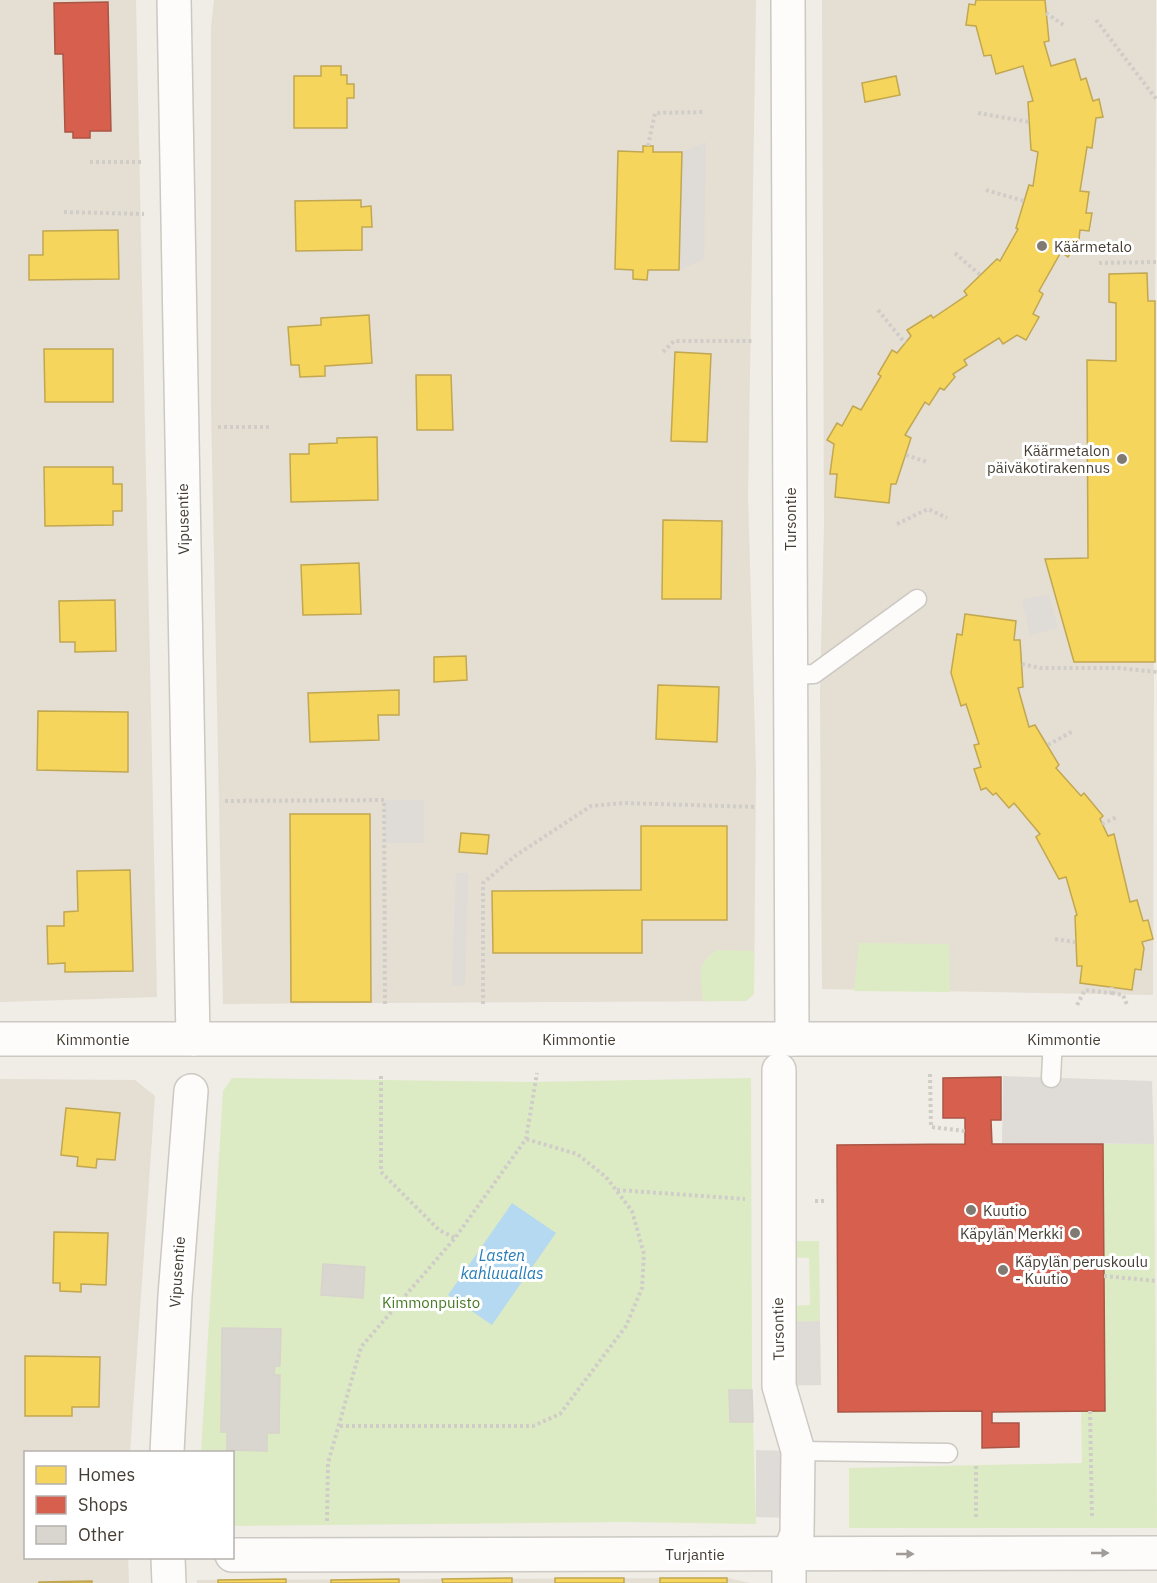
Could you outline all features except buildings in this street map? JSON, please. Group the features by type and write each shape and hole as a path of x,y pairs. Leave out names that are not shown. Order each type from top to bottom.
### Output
{"street":[{"name":"Vipusentie","path":"174,0 193,1039"},
{"name":"Tursontie","path":"788,0 792,1039"},
{"name":"Kimmontie","path":"0,1039 1157,1039"},
{"name":"Tursontie","path":"779,1070 779,1386 798,1451 797,1534 789,1568"},
{"name":"Vipusentie","path":"167,1451 170,1368 190,1091"},
{"name":"Turjantie","path":"234,1555 789,1568 1157,1553"},
{"path":"168,1559 169,1583"}],"lane":[{"path":"790,675 814,674 917,599"},
{"path":"1052,1078 1053,1038"},
{"path":"798,1451 948,1453"}],"path":[{"path":"1046,13 1065,26"},
{"path":"1096,20 1157,100"},
{"path":"648,146 655,113 704,112"},
{"path":"978,113 1029,122"},
{"path":"90,162 177,162"},
{"path":"986,190 1024,201"},
{"path":"64,212 178,214"},
{"path":"955,253 980,275"},
{"path":"1099,263 1157,262"},
{"path":"878,310 905,343"},
{"path":"663,352 674,341 789,340"},
{"path":"182,426 269,427"},
{"path":"906,454 927,462"},
{"path":"897,524 928,509 947,518"},
{"path":"1022,664 1040,668 1119,668 1157,672"},
{"path":"1048,745 1073,731"},
{"path":"188,802 384,800 385,1008 382,1039 381,1172 439,1230 456,1238"},
{"path":"483,1007 483,883 515,856 591,806 624,803 791,808"},
{"path":"1102,824 1117,817"},
{"path":"1055,939 1075,942"},
{"path":"1076,1005 1085,990 1112,990 1123,995 1128,1005"},
{"path":"327,1524 328,1463 361,1347 456,1238 526,1139 537,1081 539,1039"},
{"path":"930,1070 931,1127 965,1131"},
{"path":"340,1426 533,1426 560,1414 626,1326 642,1288 644,1254 632,1211 606,1177 577,1154 526,1139"},
{"path":"616,1190 743,1198"},
{"path":"1104,1276 1157,1281"},
{"path":"1090,1411 1092,1524"},
{"path":"976,1466 976,1512"}],"shaded area":[{"path":"0,0 136,0 157,997 0,1002"},
{"path":"214,0 756,0 748,496 756,772 754,994 746,1001 223,1004 211,407 211,27"},
{"path":"822,0 1156,0 1153,995 822,989 820,693 824,525"},
{"path":"706,142 704,259 679,270 682,152"},
{"path":"1049,594 1058,628 1030,635 1022,600"},
{"path":"384,800 424,800 424,843 385,843"},
{"path":"456,873 468,873 465,986 452,985"},
{"path":"1003,1076 1152,1081 1154,1144 1002,1143"},
{"path":"0,1079 135,1080 155,1096 130,1451 24,1451 24,1559 128,1559 129,1583 0,1583"},
{"path":"820,1321 821,1385 776,1386 775,1322"},
{"path":"756,1450 798,1451 798,1518 756,1517"},
{"path":"727,1578 750,1583 197,1583 197,1580"}],"green space":[{"path":"859,943 949,944 950,992 854,991"},
{"path":"716,950 754,951 754,994 746,1001 703,1001 702,966"},
{"name":"Kimmonpuisto","path":"232,1078 529,1082 751,1078 752,1390 756,1524 626,1522 234,1526 234,1451 201,1451 223,1091"},
{"path":"1103,1144 1154,1144 1157,1528 849,1528 849,1468 1082,1463 1081,1411 1105,1410"},
{"path":"788,1241 819,1241 820,1321 790,1322 790,1306 810,1305 809,1258 788,1257"}],"water":[{"name":"Lasten kahluuallas","path":"512,1203 556,1233 492,1325 448,1295"}],"place":[{"name":"Käärmetalo","path":"1042,246"},
{"name":"Käärmetalon päiväkotirakennus","path":"1122,459"},
{"name":"Kuutio","path":"971,1210"},
{"name":"Käpylän Merkki","path":"1075,1233"},
{"name":"Käpylän peruskoulu - Kuutio","path":"1003,1270"}]}
